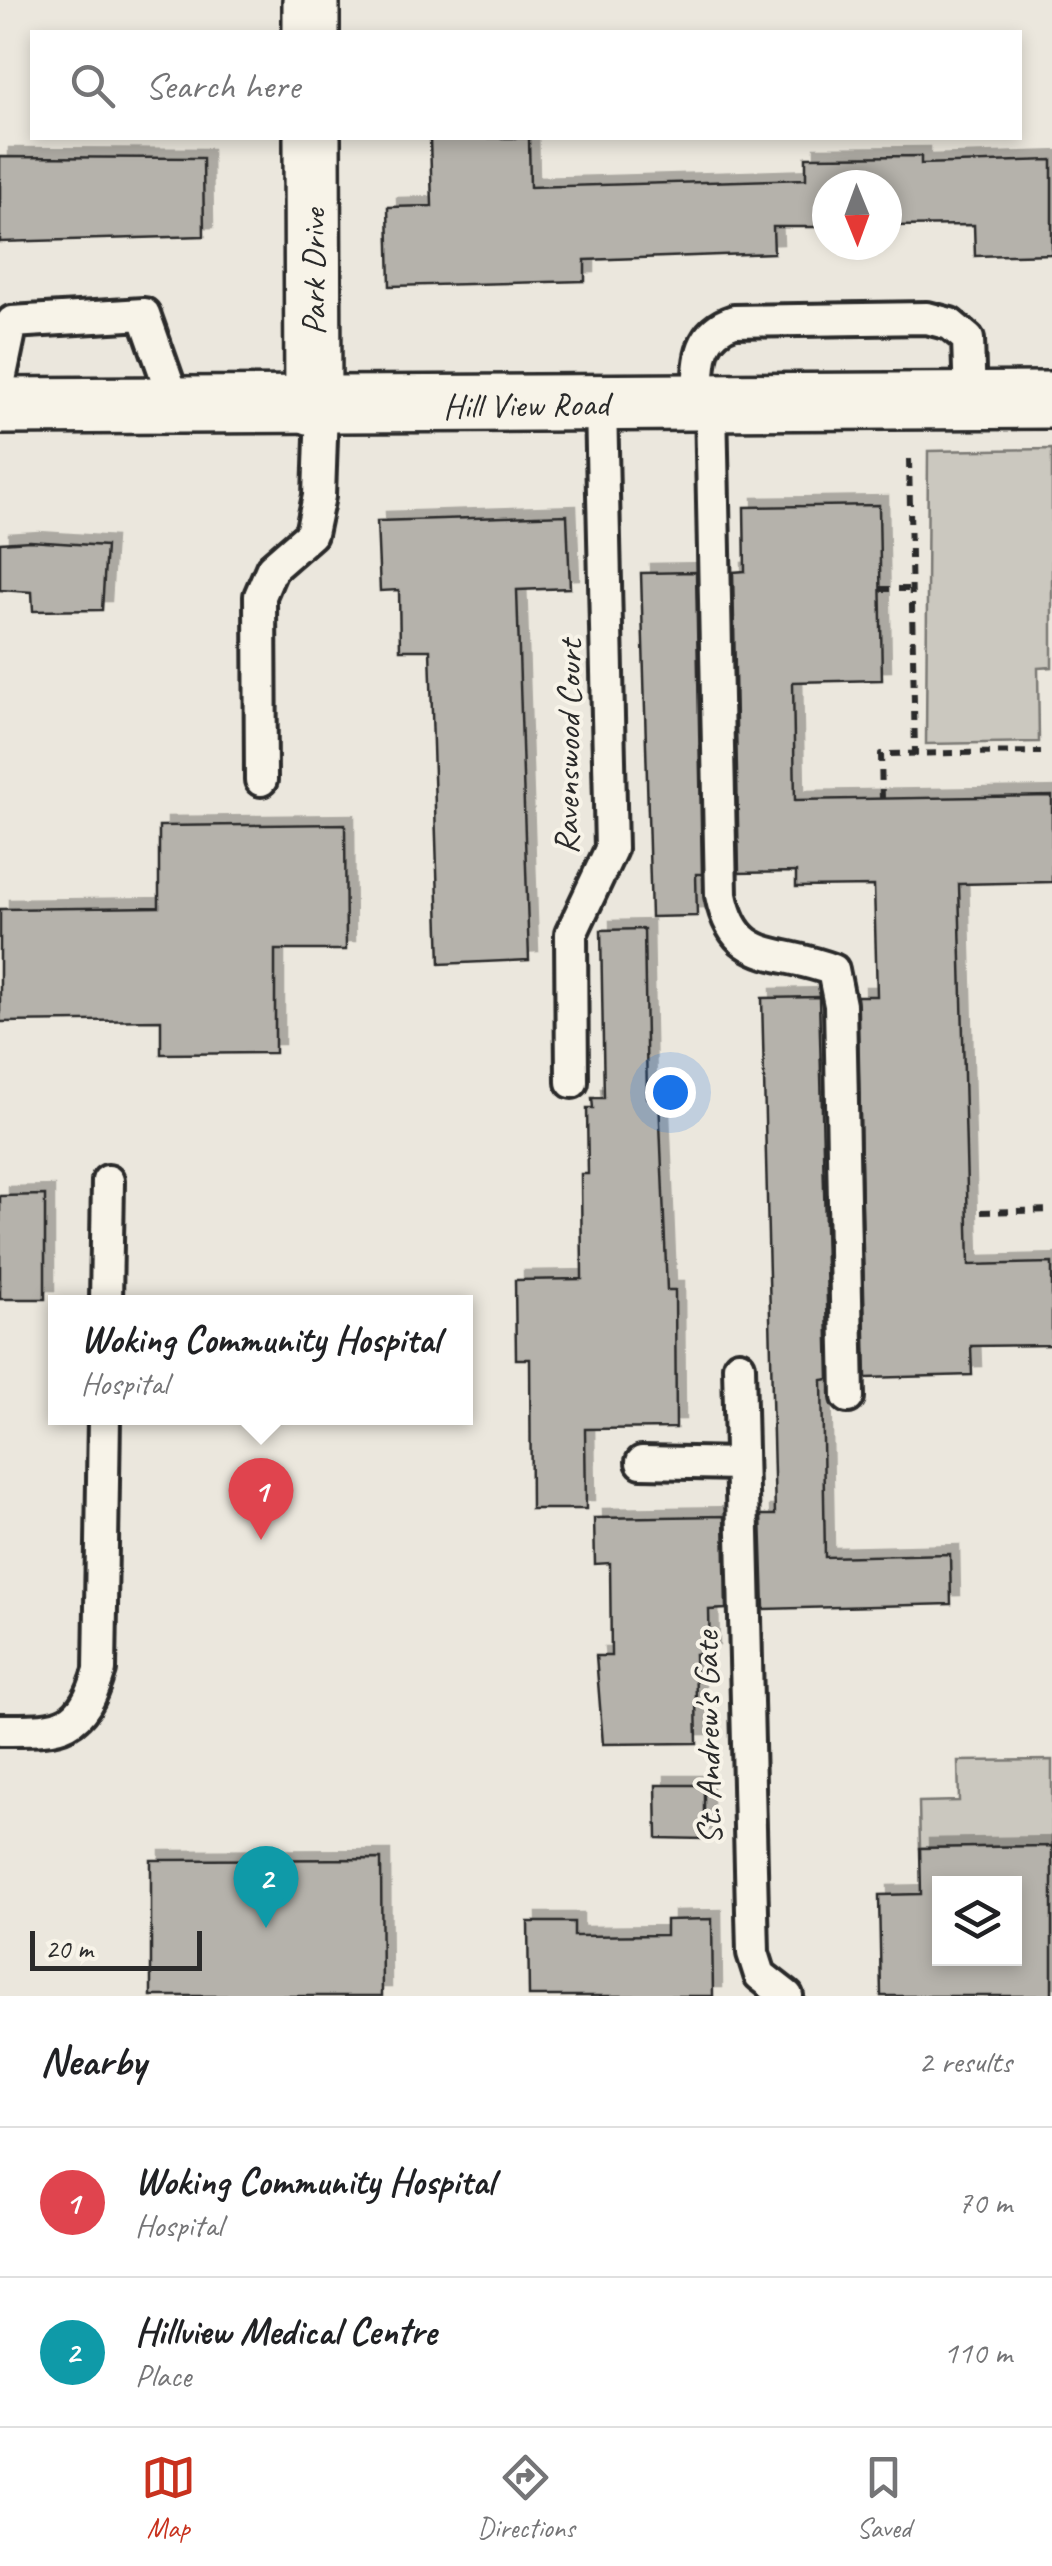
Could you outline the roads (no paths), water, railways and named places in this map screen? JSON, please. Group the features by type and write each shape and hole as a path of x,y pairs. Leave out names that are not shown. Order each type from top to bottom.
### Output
{"street":[{"path":"310,0 311,30"},
{"name":"Park Drive","path":"312,140 318,407"},
{"name":"Hill View Road","path":"0,406 1052,400"}],"lane":[{"path":"0,380 12,322 144,314 176,405"},
{"path":"848,1397 840,1005 833,970 747,946 734,935 721,895 700,353 706,336 718,326 734,322 926,318 950,324 968,338 970,400"},
{"name":"Ravenswood Court","path":"572,1082 571,934 611,849 602,404"},
{"path":"262,780 260,596 272,568 311,534 318,496 318,407"},
{"path":"106,1295 108,1181"},
{"name":"St. Andrew's Gate","path":"739,1366 753,1953 766,1983 787,1996"},
{"path":"0,1730 64,1728 76,1720 95,1687 100,1670 104,1425"},
{"path":"642,1462 740,1464"}],"place":[{"name":"Woking Community Hospital","path":"261,1540"},
{"name":"Hillview Medical Centre","path":"266,1928"}]}
